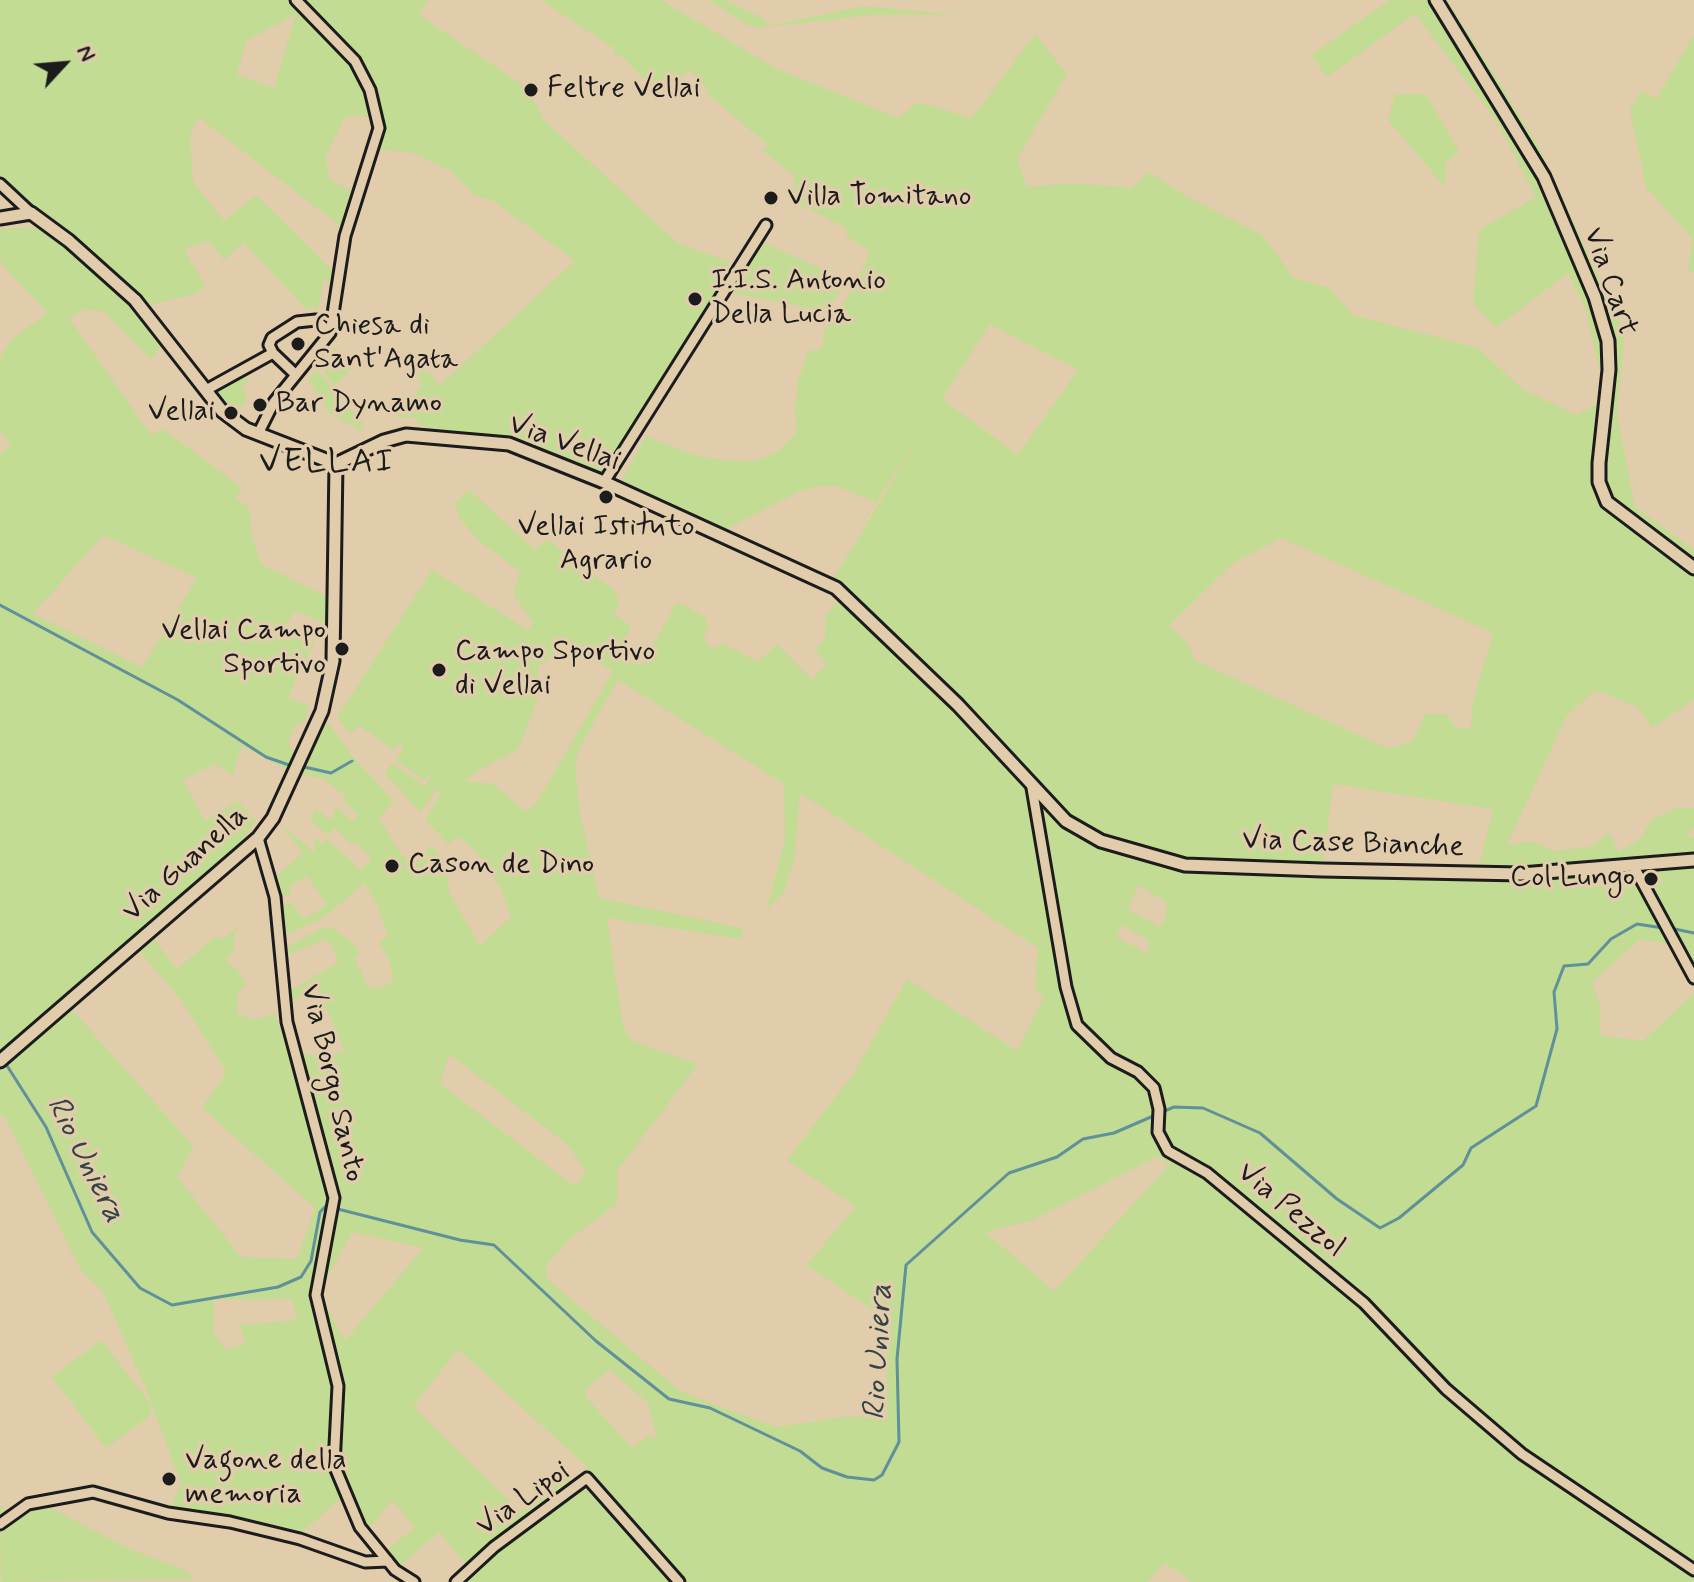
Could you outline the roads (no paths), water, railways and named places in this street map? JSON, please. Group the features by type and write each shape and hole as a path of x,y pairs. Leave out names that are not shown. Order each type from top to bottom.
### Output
{"street":[{"path":"258,434 274,402 330,333 345,236 379,128 370,90 355,61 296,0"},
{"name":"Via Cart","path":"1436,0 1544,177 1595,297 1608,355 1599,463 1599,482 1607,502 1694,568"},
{"path":"0,184 135,300 222,411 258,434 336,464"},
{"path":"0,218 31,213"},
{"path":"604,482 766,225"},
{"path":"296,375 273,353 269,345 272,338 297,322 316,320 330,333"},
{"path":"206,390 273,353"},
{"name":"Via Vellai","path":"336,464 384,441 419,435 509,444 604,482 836,588 958,705 1032,788"},
{"name":"Via Guanella","path":"0,1061 258,838 273,818 299,767 322,711 333,661 336,464"},
{"name":"Via Case Bianche","path":"1032,788 1066,821 1101,841 1185,865 1521,874 1694,860"},
{"name":"Via Pezzol","path":"1032,788 1066,987 1077,1025 1111,1058 1138,1072 1154,1088 1159,1109 1158,1132 1168,1151 1207,1173 1364,1303 1446,1389 1522,1454 1694,1570"},
{"name":"Via Borgo Santo","path":"258,838 275,897 287,1022 334,1201 316,1295 338,1386 334,1465 360,1527 388,1561 414,1582"},
{"path":"1633,865 1694,978"},
{"name":"Via Lipoi","path":"456,1582 494,1547 587,1478 679,1582"},
{"path":"0,1524 28,1504 93,1492 168,1513 230,1522 300,1539 365,1562 388,1561"}],"waterway":[{"path":"0,605 178,700 266,757 292,766"},
{"path":"300,766 331,773 352,761"},
{"name":"Rio Uniera","path":"4,1061 46,1127 92,1232 140,1288 172,1305 278,1287 301,1277 311,1261 320,1212 326,1206 460,1240 494,1245 596,1341 669,1399 710,1408 800,1451 822,1468 847,1477 874,1480 882,1475 899,1442 897,1359 906,1265 1009,1173 1057,1157 1083,1139 1114,1133 1174,1107 1203,1108 1260,1133 1337,1199 1380,1228 1399,1218 1463,1165 1471,1148 1536,1106 1557,1029 1554,992 1564,966 1588,964 1611,939 1637,924 1663,928"},
{"name":"Rio Uniera","path":"1670,928 1694,933"}],"place":[{"name":"Feltre Vellai","path":"531,90"},
{"name":"Villa Tomitano","path":"771,198"},
{"name":"I.I.S. Antonio Della Lucia","path":"695,299"},
{"name":"Chiesa di Sant'Agata","path":"298,344"},
{"name":"Bar Dynamo","path":"260,405"},
{"name":"Vellai","path":"231,413"},
{"name":"Vellai Istituto Agrario","path":"606,497"},
{"name":"Vellai Campo Sportivo","path":"342,649"},
{"name":"Campo Sportivo di Vellai","path":"439,670"},
{"name":"Cason de Dino","path":"392,866"},
{"name":"Col Lungo","path":"1651,879"},
{"name":"Vagone della memoria","path":"169,1479"}],"district":[{"name":"VELLAI","path":"327,464"}]}
